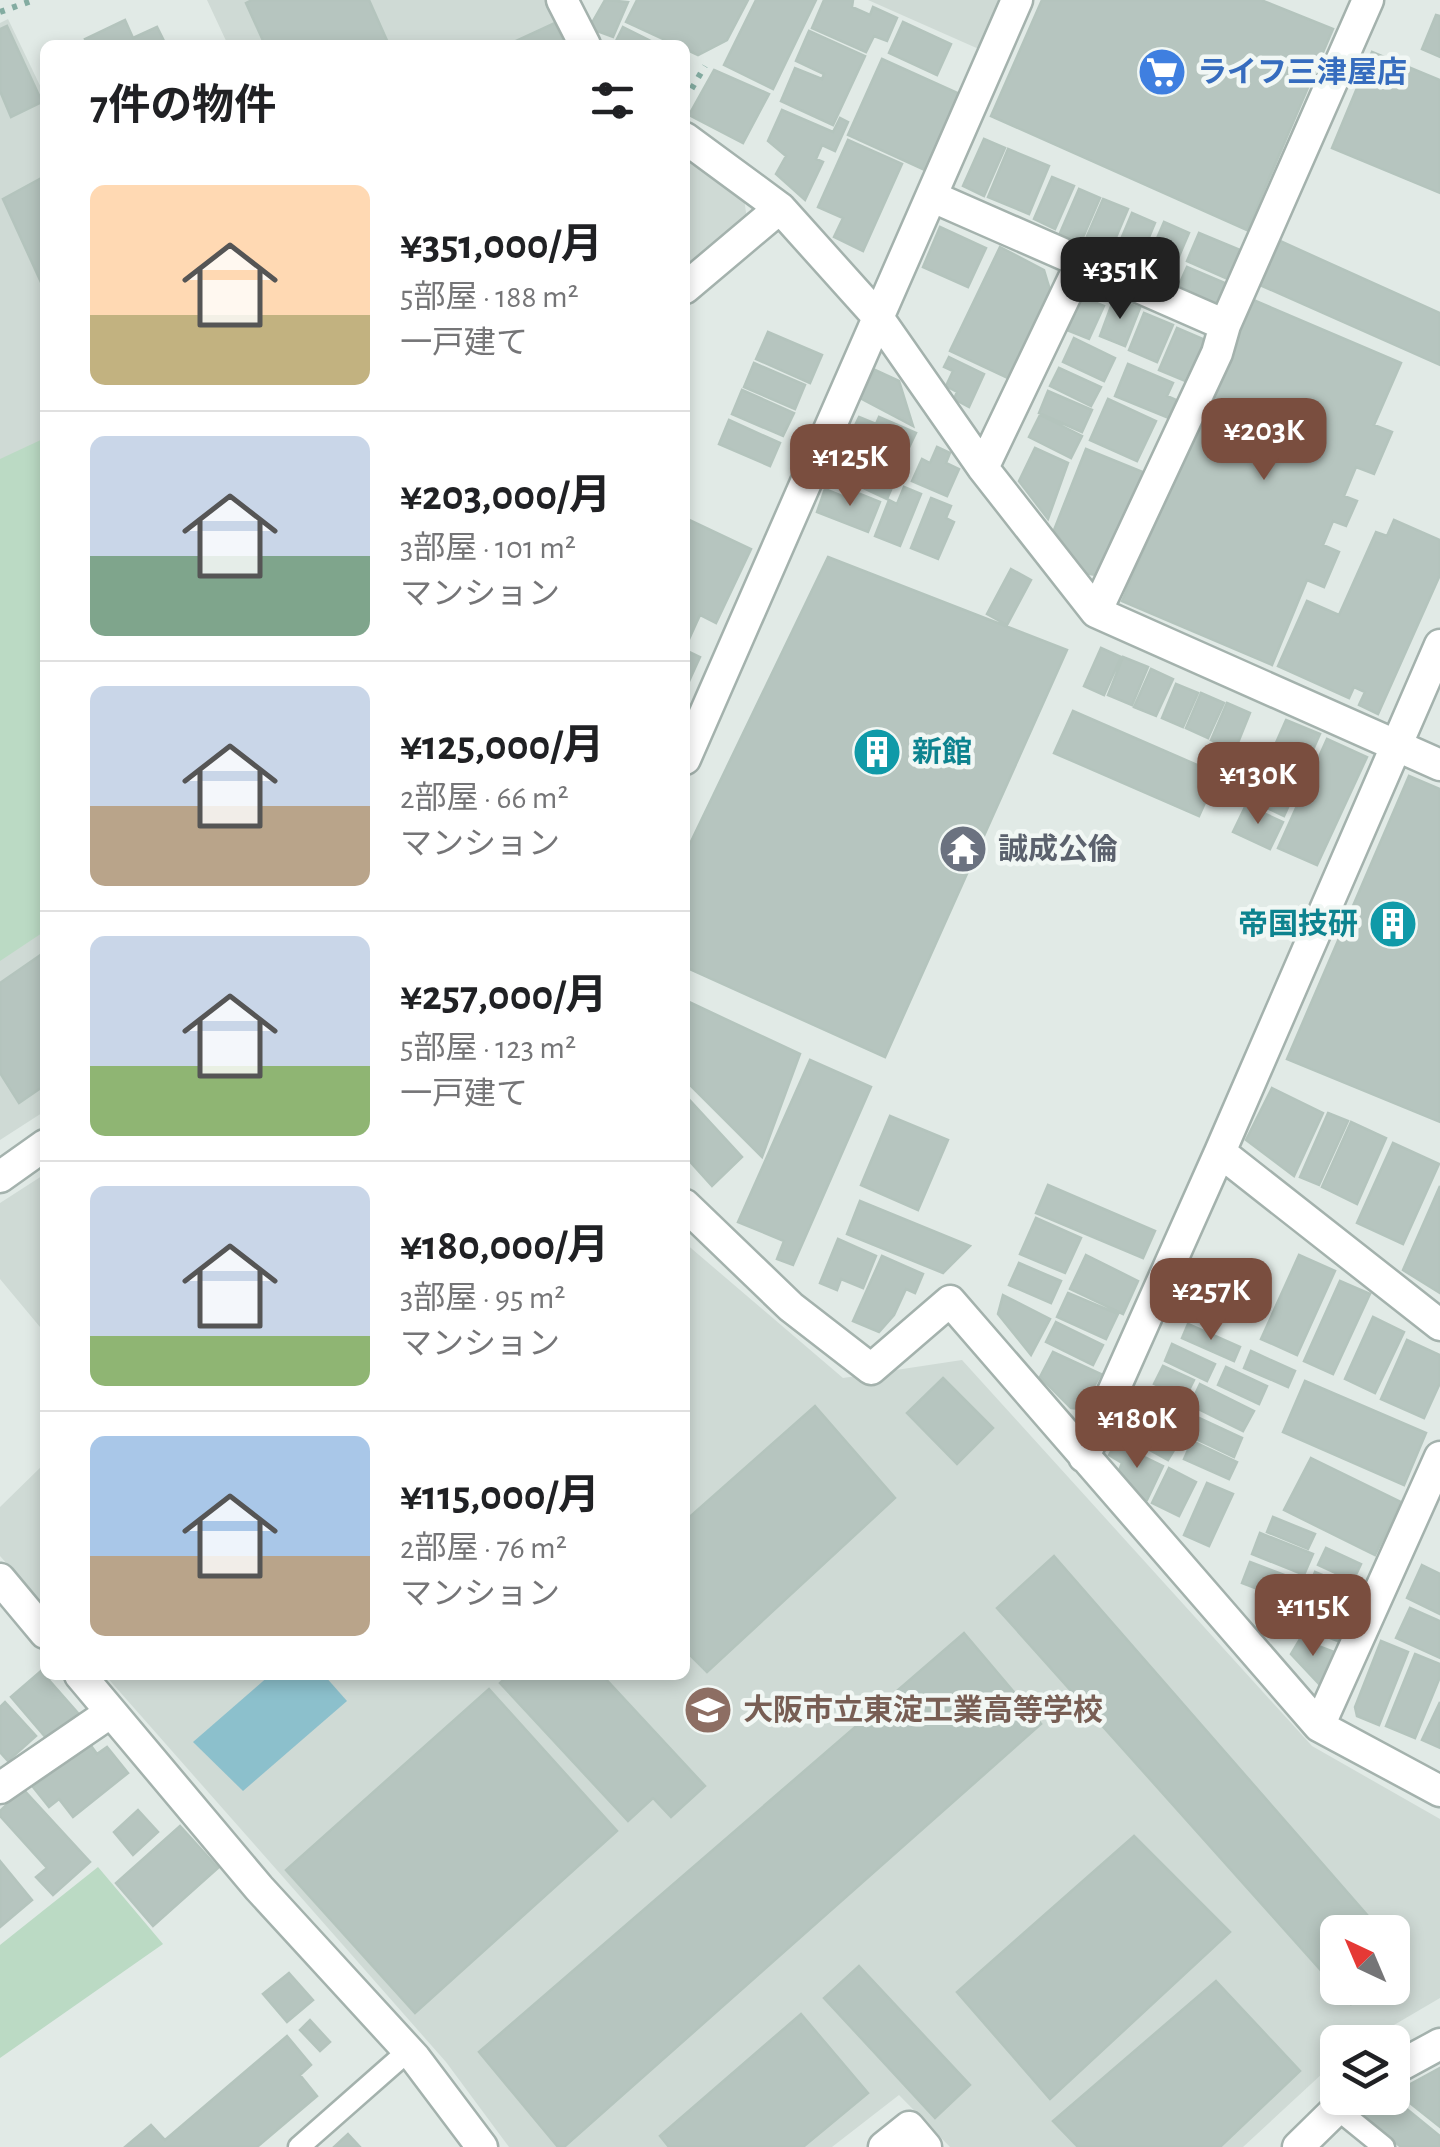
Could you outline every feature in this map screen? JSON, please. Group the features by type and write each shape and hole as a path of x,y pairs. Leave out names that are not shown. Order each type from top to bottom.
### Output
{"street":[{"path":"562,0 582,40"},
{"path":"690,748 1017,0"},
{"path":"1096,612 1217,353 1368,0"},
{"path":"690,142 780,208 878,316 983,468 1096,612 1440,765"},
{"path":"933,197 1226,325"},
{"path":"690,284 780,208"},
{"path":"983,468 1081,264"},
{"path":"1084,1457 1440,645"},
{"path":"0,1177 40,1149"},
{"path":"1220,1152 1440,1325"},
{"path":"690,1210 791,1307 871,1369 950,1301 1318,1726 1440,1791"},
{"path":"1318,1726 1440,1456"},
{"path":"0,1579 40,1627"},
{"path":"84,1680 259,1888 408,2050 482,2147"},
{"path":"0,1788 110,1712"},
{"path":"1410,2060 1440,2044"},
{"path":"1298,2147 1330,2115"},
{"path":"884,2147 909,2127 926,2147"}],"lane":[{"path":"299,2147 408,2050"},
{"path":"1353,2115 1384,2147"}],"path":[{"path":"0,12 34,0"},
{"path":"690,91 704,66"}],"shaded area":[{"path":"207,0 547,0 568,40 226,40"},
{"path":"868,0 1002,0 981,50"},
{"path":"8,19 40,86 40,1114 0,1140 0,23"},
{"path":"690,158 744,198 747,220 690,263"},
{"path":"40,1177 40,1327 0,1279 0,1203"},
{"name":"大阪市立東淀工業高等学校","path":"690,1247 843,1378 962,1360 1312,1746 1440,1819 1440,1998 1394,2025 1320,2025 1320,2076 1243,2147 950,2147 899,2095 832,2147 509,2147 446,2062 109,1680 690,1680"},
{"path":"40,1468 40,1601 0,1556 0,1507"}],"green space":[{"path":"40,440 40,934 0,961 0,459"},
{"path":"98,1867 163,1944 0,2058 0,1945"}],"water":[{"path":"264,1680 328,1680 347,1701 243,1791 193,1742"}],"building":[{"path":"369,0 387,40 263,40 246,3"},
{"path":"605,0 628,2 613,37 589,28"},
{"path":"637,0 748,0 727,40 698,55 690,51 690,40 665,40 626,22"},
{"path":"756,0 816,0 773,89 724,65"},
{"path":"824,0 853,0 852,7 870,15 873,7 897,18 887,41 874,36 866,52 812,28"},
{"name":"ライフ三津屋店","path":"1042,0 1261,0 1333,29 1247,230 991,116"},
{"path":"1436,15 1440,16 1440,57 1422,49"},
{"path":"125,20 133,38 157,27 164,40 86,40"},
{"path":"903,22 951,44 937,75 889,53"},
{"path":"555,23 563,40 518,40"},
{"path":"7,26 40,98 40,103 11,117 0,91 0,29"},
{"path":"623,27 649,40 616,40"},
{"path":"809,31 865,56 833,125 781,101 795,68 822,79 824,74 796,61"},
{"path":"1372,52 1440,80 1440,193 1332,148"},
{"path":"882,59 960,94 925,170 848,135"},
{"path":"714,70 769,94 743,143 690,113"},
{"path":"782,110 833,132 840,118 848,122 835,151 822,145 816,159 823,162 805,200 776,174 786,156 768,141"},
{"path":"984,139 1005,148 984,196 963,186"},
{"path":"848,140 902,164 863,251 834,237 843,218 818,207"},
{"path":"1008,149 1049,166 1029,214 988,197"},
{"path":"1052,177 1074,186 1055,229 1034,219"},
{"path":"40,179 40,280 3,199"},
{"path":"1079,189 1100,198 1081,242 1060,233"},
{"path":"1103,199 1128,209 1109,254 1084,243"},
{"path":"1132,213 1155,223 1137,266 1114,256"},
{"path":"1164,222 1189,233 1168,282 1143,271"},
{"path":"940,227 986,248 968,287 923,267"},
{"path":"1199,233 1240,250 1228,279 1187,261"},
{"path":"1280,241 1440,313 1440,365 1260,285"},
{"path":"1000,247 1044,270 1050,290 1008,378 950,351"},
{"path":"1187,267 1227,284 1220,300 1214,303 1178,287"},
{"path":"1082,297 1104,306 1089,339 1067,330"},
{"path":"1114,298 1140,308 1125,346 1100,336"},
{"path":"1251,299 1401,363 1374,425 1392,432 1374,474 1356,467 1344,496 1357,501 1346,526 1333,521 1323,545 1339,552 1324,587 1307,580 1272,665 1122,601"},
{"path":"1144,313 1173,325 1157,362 1129,350"},
{"path":"1177,328 1205,340 1188,382 1159,370"},
{"path":"768,332 822,355 810,383 756,359"},
{"path":"1074,338 1115,358 1104,381 1063,362"},
{"path":"949,357 984,374 969,407 954,399 957,392 946,386 953,371 944,367"},
{"path":"754,363 805,385 795,409 744,387"},
{"path":"1128,364 1173,383 1167,396 1176,400 1169,418 1115,396"},
{"path":"1059,368 1101,387 1091,406 1050,386"},
{"path":"875,370 899,381 913,426 860,398"},
{"path":"742,390 794,413 783,436 732,414"},
{"path":"1048,391 1092,410 1082,432 1039,413"},
{"path":"1108,399 1156,421 1137,461 1090,440"},
{"path":"1040,415 1082,436 1071,458 1029,437"},
{"path":"859,417 876,424 879,417 916,433 902,462 849,438"},
{"path":"729,420 780,443 770,466 719,444"},
{"path":"937,447 950,453 946,463 959,469 947,496 912,481 922,459 930,463"},
{"path":"1035,448 1068,463 1048,519 1019,481"},
{"path":"1086,449 1145,473 1103,576 1084,573 1054,530"},
{"path":"843,453 862,462 866,454 900,469 887,499 833,474"},
{"path":"904,487 921,494 900,546 875,536 889,500 897,504"},
{"path":"825,489 847,498 850,490 880,502 868,532 817,512"},
{"path":"931,498 951,506 946,518 954,522 938,559 911,548"},
{"path":"690,520 751,549 716,623 700,615 690,637"},
{"path":"1394,520 1440,540 1440,575 1378,714 1359,705 1365,692 1354,687 1349,698 1278,666 1307,601 1339,615 1376,532 1387,536"},
{"name":"新館","path":"828,557 1067,650 885,1057 690,969 690,844"},
{"path":"1011,569 1031,580 1007,625 987,614"},
{"path":"1101,648 1121,657 1104,695 1084,686"},
{"path":"690,652 700,657 690,679"},
{"path":"1123,657 1148,667 1132,705 1108,695"},
{"path":"1151,669 1173,679 1156,716 1134,707"},
{"path":"1176,684 1198,693 1183,727 1162,718"},
{"path":"1201,693 1224,703 1208,738 1186,728"},
{"path":"1227,703 1250,713 1235,750 1211,740"},
{"path":"1073,711 1218,774 1199,816 1054,753"},
{"path":"1286,720 1320,734 1309,759 1275,745"},
{"path":"1327,739 1367,757 1317,865 1278,848"},
{"path":"1272,749 1307,765 1296,788 1262,773"},
{"name":"帝国技研","path":"1409,776 1440,789 1440,1122 1287,1059"},
{"path":"1260,777 1295,792 1284,816 1250,800"},
{"path":"1246,805 1283,822 1270,849 1233,832"},
{"path":"40,955 40,1088 19,1103 0,1073 0,983"},
{"path":"690,1002 800,1054 762,1157 690,1085"},
{"path":"810,1060 871,1087 793,1265 777,1259 784,1241 738,1222"},
{"path":"1272,1088 1323,1113 1294,1176 1246,1140"},
{"path":"690,1100 742,1157 712,1186 690,1162"},
{"path":"1328,1113 1348,1121 1319,1185 1300,1177"},
{"path":"890,1116 948,1140 918,1210 861,1185"},
{"path":"1351,1122 1386,1138 1357,1204 1322,1187"},
{"path":"1393,1143 1439,1164 1403,1244 1357,1223"},
{"path":"1048,1185 1155,1231 1143,1258 1036,1213"},
{"path":"1440,1186 1440,1293 1403,1270"},
{"path":"860,1201 970,1246 943,1273 847,1234"},
{"path":"1036,1218 1081,1238 1065,1273 1020,1254"},
{"path":"838,1239 876,1256 863,1288 841,1279 837,1290 820,1283"},
{"path":"1086,1255 1138,1281 1123,1314 1070,1289"},
{"path":"1299,1255 1335,1271 1297,1355 1261,1339"},
{"path":"882,1256 923,1274 915,1293 906,1289 894,1315 879,1332 853,1321"},
{"path":"1019,1263 1061,1281 1051,1303 1009,1285"},
{"path":"1340,1281 1370,1294 1333,1374 1304,1361"},
{"path":"1068,1293 1118,1314 1106,1339 1057,1317"},
{"path":"1003,1295 1050,1319 1031,1355 998,1314"},
{"path":"1373,1317 1404,1332 1375,1393 1345,1379"},
{"path":"1056,1322 1103,1345 1093,1365 1046,1342"},
{"path":"1188,1324 1240,1347 1234,1361 1182,1338"},
{"path":"1407,1340 1440,1355 1440,1383 1424,1418 1381,1399"},
{"path":"1172,1344 1215,1364 1207,1381 1165,1361"},
{"path":"1251,1351 1295,1371 1288,1387 1244,1368"},
{"path":"1053,1352 1101,1374 1081,1409 1071,1408 1040,1377"},
{"path":"1163,1366 1194,1380 1185,1398 1154,1384"},
{"path":"1226,1367 1267,1386 1259,1404 1218,1385"},
{"path":"943,1378 993,1428 957,1464 907,1413"},
{"path":"1305,1381 1426,1433 1404,1485 1283,1432"},
{"path":"1200,1384 1254,1411 1243,1431 1190,1405"},
{"path":"1152,1389 1185,1405 1175,1426 1142,1410"},
{"path":"815,1406 895,1498 707,1672 690,1655 690,1517"},
{"path":"1186,1412 1242,1438 1234,1457 1177,1430"},
{"path":"1141,1420 1179,1442 1168,1460 1130,1439"},
{"path":"1192,1441 1237,1462 1229,1479 1184,1459"},
{"path":"1116,1443 1163,1466 1147,1500 1138,1497 1118,1473 1122,1463 1109,1455"},
{"path":"1311,1458 1401,1502 1375,1555 1284,1510"},
{"path":"1169,1468 1196,1482 1179,1516 1152,1503"},
{"path":"1207,1483 1233,1494 1209,1546 1184,1535"},
{"path":"1273,1517 1315,1534 1308,1549 1267,1532"},
{"path":"1260,1533 1313,1554 1304,1575 1252,1554"},
{"path":"1326,1548 1361,1564 1353,1581 1318,1565"},
{"path":"1054,1556 1367,1915 1320,1915 1320,1969 997,1608"},
{"path":"1250,1562 1303,1582 1286,1624 1264,1615 1271,1594 1242,1583"},
{"path":"1422,1565 1440,1574 1440,1614 1407,1598"},
{"path":"1315,1572 1361,1591 1340,1642 1294,1624"},
{"path":"1410,1608 1440,1621 1440,1658 1396,1638"},
{"path":"964,1633 1041,1724 564,2147 558,2147 479,2052"},
{"path":"1300,1639 1334,1652 1320,1685 1291,1654"},
{"path":"1381,1641 1408,1652 1379,1725 1357,1716 1355,1707"},
{"path":"1415,1654 1440,1664 1440,1677 1415,1738 1386,1726"},
{"path":"40,1672 40,1680 49,1680 78,1713 47,1739 11,1697"},
{"path":"607,1680 705,1786 671,1817 653,1798 628,1821 500,1683"},
{"path":"489,1689 617,1831 415,2013 286,1870"},
{"path":"5,1702 36,1736 8,1761 0,1752 0,1707"},
{"path":"1440,1702 1440,1748 1422,1740"},
{"path":"89,1743 97,1754 107,1747 128,1773 73,1817 59,1799 49,1807 33,1787"},
{"path":"23,1789 90,1862 53,1895 36,1877 47,1868 0,1816 0,1811"},
{"path":"138,1810 158,1832 133,1855 114,1832"},
{"path":"180,1826 218,1868 153,1926 116,1883"},
{"path":"1134,1836 1230,1932 1050,2099 957,1992"},
{"path":"0,1861 32,1900 0,1927"},
{"path":"859,1966 970,2085 935,2118 824,1998"},
{"path":"289,1973 313,2000 287,2022 263,1994"},
{"path":"1216,1981 1300,2071 1220,2147 1078,2147 1053,2121"},
{"path":"801,2014 868,2093 803,2147 669,2147 660,2136"},
{"path":"310,2020 330,2042 320,2051 300,2030"},
{"path":"287,2036 311,2065 300,2075 317,2096 257,2147 125,2147 151,2125 165,2140"},
{"path":"1440,2068 1440,2127 1410,2103 1410,2084"},
{"path":"1410,2112 1440,2136 1440,2147 1401,2147 1364,2116 1410,2115"},
{"path":"348,2134 360,2147 334,2147"}],"place":[{"name":"ライフ三津屋店","path":"1162,72"},
{"name":"新館","path":"877,752"},
{"name":"誠成公倫","path":"963,849"},
{"name":"帝国技研","path":"1393,924"},
{"name":"大阪市立東淀工業高等学校","path":"708,1710"}]}
